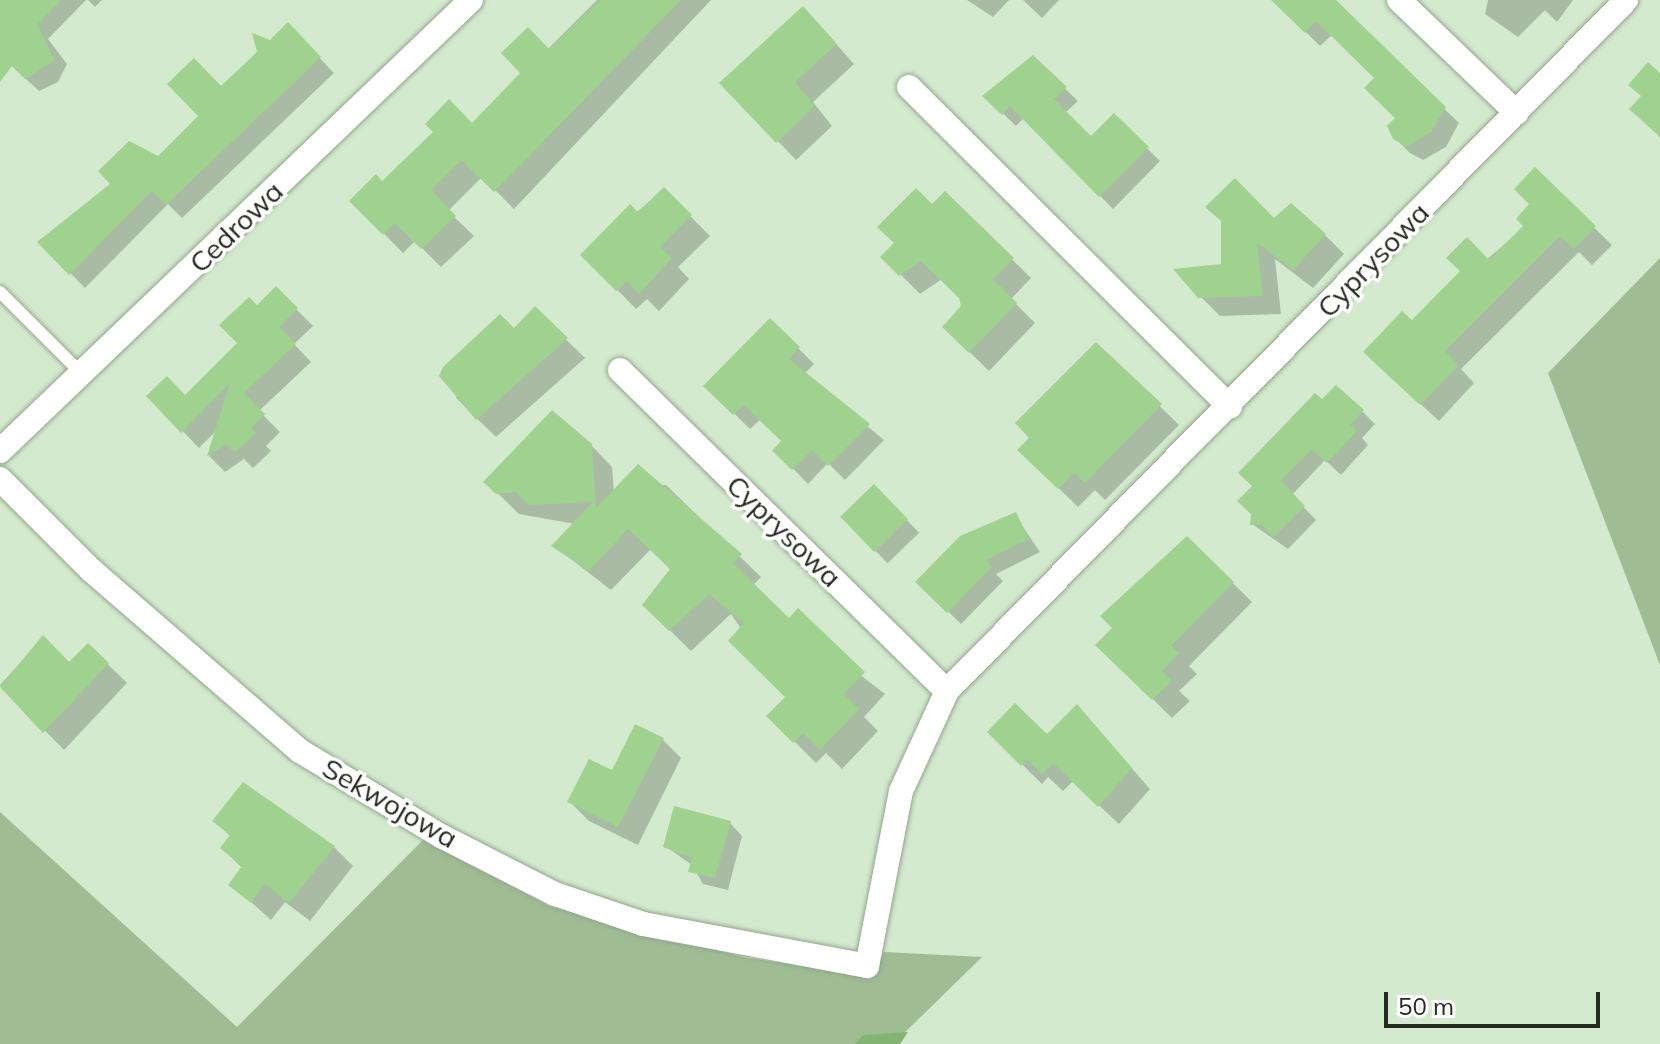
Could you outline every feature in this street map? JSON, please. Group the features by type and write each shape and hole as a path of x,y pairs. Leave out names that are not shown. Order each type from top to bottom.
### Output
{"street":[{"name":"Cedrowa","path":"0,451 471,0"},
{"path":"1399,0 1517,113"},
{"name":"Cyprysowa","path":"867,966 901,791 947,691 1230,407 1626,0"},
{"path":"909,87 1230,407"},
{"name":"Cyprysowa","path":"620,370 947,691"},
{"name":"Sekwojowa","path":"0,479 91,570 300,751 441,836 555,894 643,924 867,966"}],"lane":[{"path":"0,292 82,374"}],"green space":[{"path":"1660,258 1660,665 1548,373"},
{"path":"0,812 237,1027 423,840 549,906 747,958 871,975 884,952 982,957 893,1044 0,1044"},
{"path":"908,1032 900,1044 855,1044 863,1035"}],"building":[{"path":"0,0 61,0 37,25 55,60 25,79 12,66 0,82"},
{"path":"600,0 681,0 494,192 461,160 431,190 456,216 421,249 395,223 383,235 349,201 376,174 382,181 433,132 425,124 449,99 472,123 520,73 501,53 528,27 549,49"},
{"path":"1271,0 1336,0 1446,107 1431,132 1407,147 1393,139 1387,126 1395,118 1364,88 1374,78 1316,21 1305,33"},
{"path":"803,6 837,44 795,82 815,106 776,143 719,83"},
{"path":"288,22 321,57 166,205 152,191 69,275 37,242 110,184 98,171 129,141 158,156 198,116 167,84 194,58 221,86 257,52 252,33 270,40"},
{"path":"1033,55 1067,87 1054,99 1091,136 1114,113 1149,147 1099,197 1010,106 1002,115 982,96"},
{"path":"1648,62 1660,73 1660,137 1629,109 1641,96 1628,85"},
{"path":"1535,167 1596,226 1574,249 1560,236 1445,351 1459,365 1420,405 1363,352 1402,311 1412,320 1460,271 1446,258 1467,237 1489,260 1523,226 1516,219 1529,204 1514,189"},
{"path":"1235,178 1274,218 1291,203 1326,234 1293,270 1257,243 1263,296 1198,298 1173,269 1221,264 1221,221 1205,207"},
{"path":"664,187 692,215 660,247 672,258 639,294 627,281 616,291 580,255 630,204 638,212"},
{"path":"916,188 932,204 945,191 1014,258 993,279 1017,303 969,353 942,327 961,306 959,298 921,261 899,276 880,257 894,243 877,227"},
{"path":"276,286 298,308 279,327 296,344 244,393 265,414 251,428 256,433 235,453 226,444 207,456 230,383 181,433 146,396 167,376 185,395 237,343 219,325 249,297 257,305"},
{"path":"535,306 568,338 476,420 439,376 443,367 500,314 514,328"},
{"path":"770,318 800,347 789,359 870,424 828,466 812,450 792,470 772,451 781,441 744,405 733,415 703,386"},
{"path":"1096,342 1162,404 1085,483 1074,473 1058,489 1017,450 1029,438 1015,423"},
{"path":"1336,385 1364,410 1350,425 1357,431 1327,463 1312,449 1281,481 1305,506 1274,537 1261,524 1250,525 1251,514 1237,501 1252,486 1238,473 1315,393 1322,399"},
{"path":"552,410 592,444 596,508 638,464 742,554 733,563 789,618 798,608 865,672 844,694 859,709 820,750 803,733 793,743 766,716 785,697 728,641 744,623 709,594 669,631 642,605 670,569 628,529 589,571 551,546 593,502 529,505 516,492 496,494 483,482"},
{"path":"874,484 908,519 874,552 840,517"},
{"path":"1016,512 1029,539 986,560 992,567 947,613 915,582 960,536"},
{"path":"1187,536 1234,582 1171,646 1179,653 1162,671 1172,681 1152,700 1095,645 1112,628 1100,616"},
{"path":"43,635 69,662 88,643 109,663 43,733 0,687"},
{"path":"1015,703 1047,734 1077,704 1132,768 1098,807 1053,763 1042,774 1027,759 1021,766 987,732"},
{"path":"635,724 664,738 618,827 567,802 589,759 612,770"},
{"path":"243,782 335,846 289,903 265,884 251,903 228,885 242,866 220,848 230,835 212,821"},
{"path":"674,806 731,821 715,878 688,872 692,858 663,847"}]}
